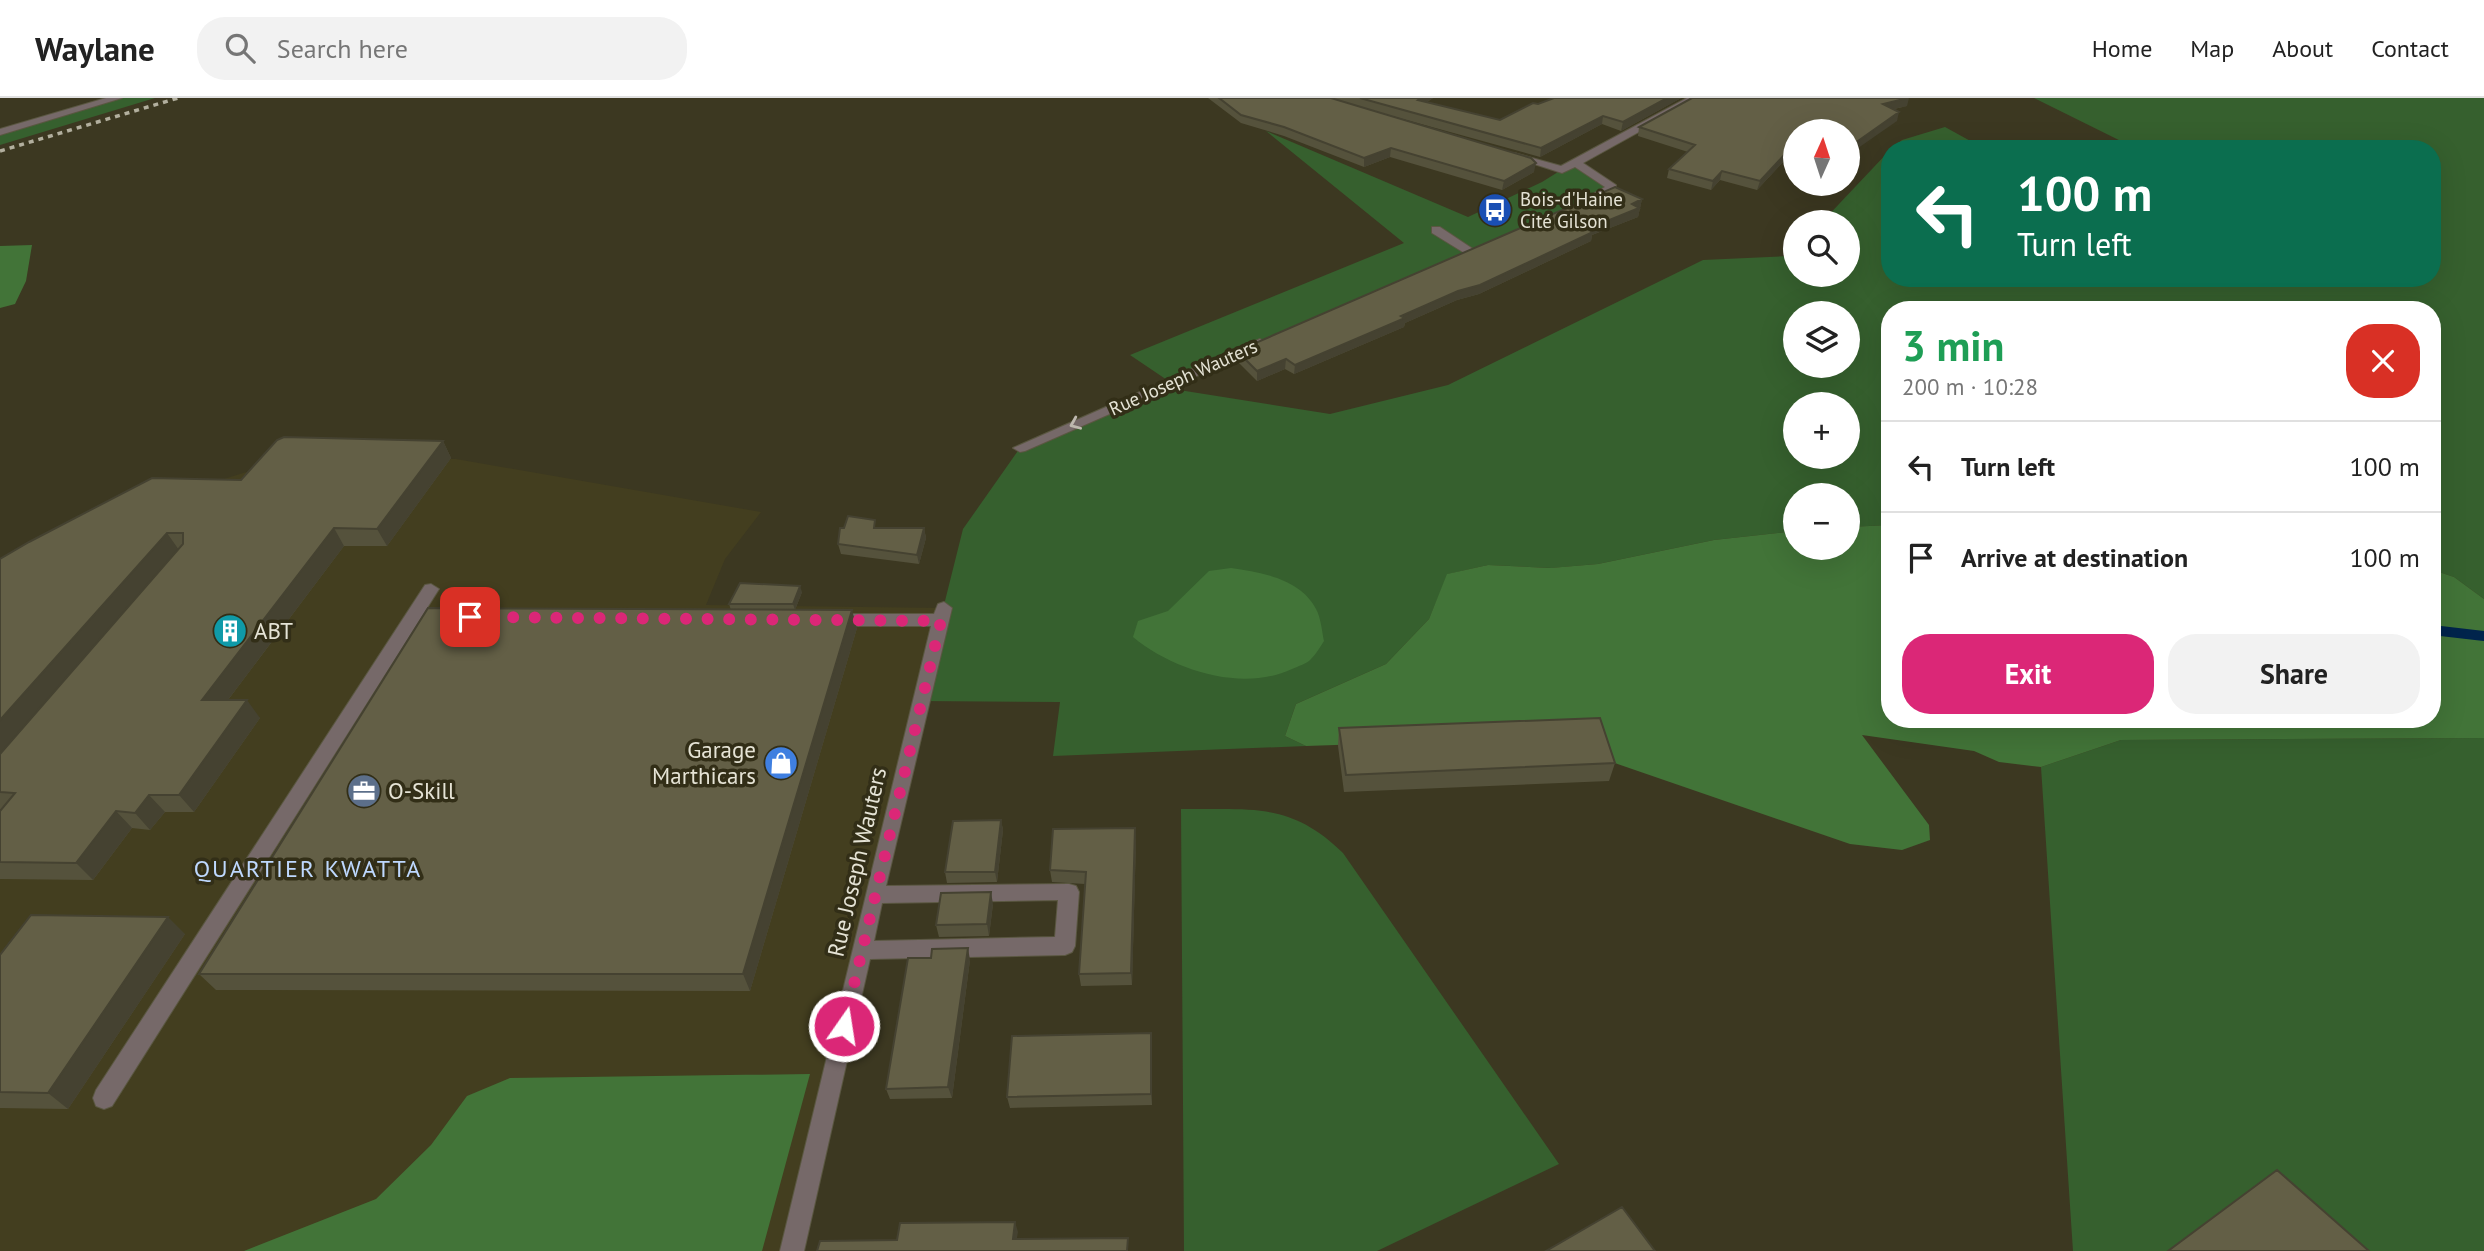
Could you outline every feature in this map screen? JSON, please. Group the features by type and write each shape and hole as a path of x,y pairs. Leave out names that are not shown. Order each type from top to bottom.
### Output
{"street":[{"path":"0,132 117,98"},
{"path":"1508,155 1562,170 1695,98"},
{"path":"1573,206 1611,190 1610,185 1574,162"},
{"path":"1436,230 1470,251"},
{"name":"Rue Joseph Wauters","path":"1020,448 1270,339"},
{"path":"104,1098 421,616 432,589"},
{"name":"Rue Joseph Wauters","path":"792,1251 942,614 816,620"},
{"path":"861,950 1065,946 1069,892 874,895"}],"shaded area":[{"path":"291,458 456,459 761,512 725,559 706,605 944,608 792,1251 0,1251 0,584 166,497"}],"green space":[{"path":"117,98 155,98 0,145 0,132"},
{"path":"2034,98 2484,98 2484,599 2454,577 2441,573 2441,301 1881,301 1881,525 1860,526 1860,483 1783,483 1783,532 1714,540 1598,564 1551,568 1488,565 1448,574 1429,619 1386,664 1296,704 1285,736 1306,746 1053,756 1060,702 920,701 963,529 1020,448 1170,382 1130,355 1404,243 1266,131 1468,217 1542,182 1574,162 1611,190 1171,383 1179,390 1330,414 1448,385 1703,260 1783,256 1783,287 1860,287 1860,210 1833,210 1847,196 1860,196 1860,182 1881,160 1881,287 2441,287 2441,140 2119,140"},
{"path":"1945,127 1969,140 1902,140"},
{"path":"32,245 26,281 15,304 0,308 0,246"},
{"path":"1881,525 1881,728 2441,728 2441,573 2454,577 2484,599 2484,738 2121,740 2041,767 1999,762 1974,751 1862,735 1929,825 1930,840 1902,850 1850,844 1542,738 1306,746 1285,736 1296,704 1386,664 1429,619 1447,574 1488,565 1550,568 1598,564 1714,540 1783,532 1783,560 1860,560 1860,526"},
{"path":"1231,568 1279,579 1301,590 1309,599 1319,617 1324,641 1309,661 1273,676 1231,678 1188,668 1168,660 1133,637 1138,621 1168,611 1209,571"},
{"path":"2484,738 2484,1251 2073,1251 2041,767 2121,740"},
{"path":"1181,809 1249,810 1287,816 1324,836 1343,853 1559,1164 1377,1251 1184,1251"},
{"path":"810,1074 762,1251 244,1251 376,1199 431,1145 467,1096 510,1078"}],"building":[{"path":"1219,98 1331,98 1531,158 1536,163 1504,181 1391,148 1364,158 1284,127 1241,115"},
{"path":"1360,98 1421,98 1418,100 1500,120 1533,103 1538,104 1554,98 1667,98 1623,122 1603,116 1541,148"},
{"path":"1692,98 1908,98 1883,104 1899,112 1860,140 1860,119 1783,119 1783,156 1760,181 1722,171 1713,181 1669,169 1695,145 1639,127"},
{"path":"1615,187 1642,199 1632,204 1639,208 1587,229 1593,232 1480,285 1458,291 1401,316 1405,318 1295,365 1286,359 1257,371 1237,351"},
{"path":"284,437 443,441 377,529 334,528 202,700 247,700 179,795 149,795 135,813 116,811 76,863 0,862 0,811 15,793 0,792 0,754 183,544 183,533 167,533 0,720 0,559 152,478 241,480 277,440"},
{"path":"848,516 875,520 874,528 924,528 917,555 838,544 840,528 844,528"},
{"path":"740,583 800,586 793,604 729,604"},
{"path":"428,608 852,610 743,974 199,974"},
{"path":"1600,718 1615,763 1346,775 1339,728"},
{"path":"1001,820 995,872 945,872 953,821"},
{"path":"1135,828 1131,973 1079,974 1086,872 1050,870 1053,829"},
{"path":"991,892 987,924 936,925 941,893"},
{"path":"31,915 168,917 48,1093 0,1092 0,955"},
{"path":"968,948 948,1087 886,1089 908,958 931,958 932,949"},
{"path":"1151,1033 1151,1094 1007,1097 1012,1036"},
{"path":"2277,1170 2369,1251 2168,1251"},
{"path":"1622,1207 1655,1251 1546,1251"},
{"path":"1015,1222 1013,1239 1128,1238 1127,1251 817,1251 820,1241 897,1240 900,1223"}],"waterway":[{"path":"2441,631 2484,636"}],"railway":[{"path":"0,151 178,98"}],"place":[{"name":"Bois-d'Haine Cité Gilson","path":"1495,210"},
{"name":"ABT","path":"230,631"},
{"name":"Garage Marthicars","path":"781,763"},
{"name":"O-Skill","path":"364,791"}],"district":[{"name":"QUARTIER KWATTA","path":"308,869"}],"route":[{"path":"470,617 941,621 844,1026"}]}
